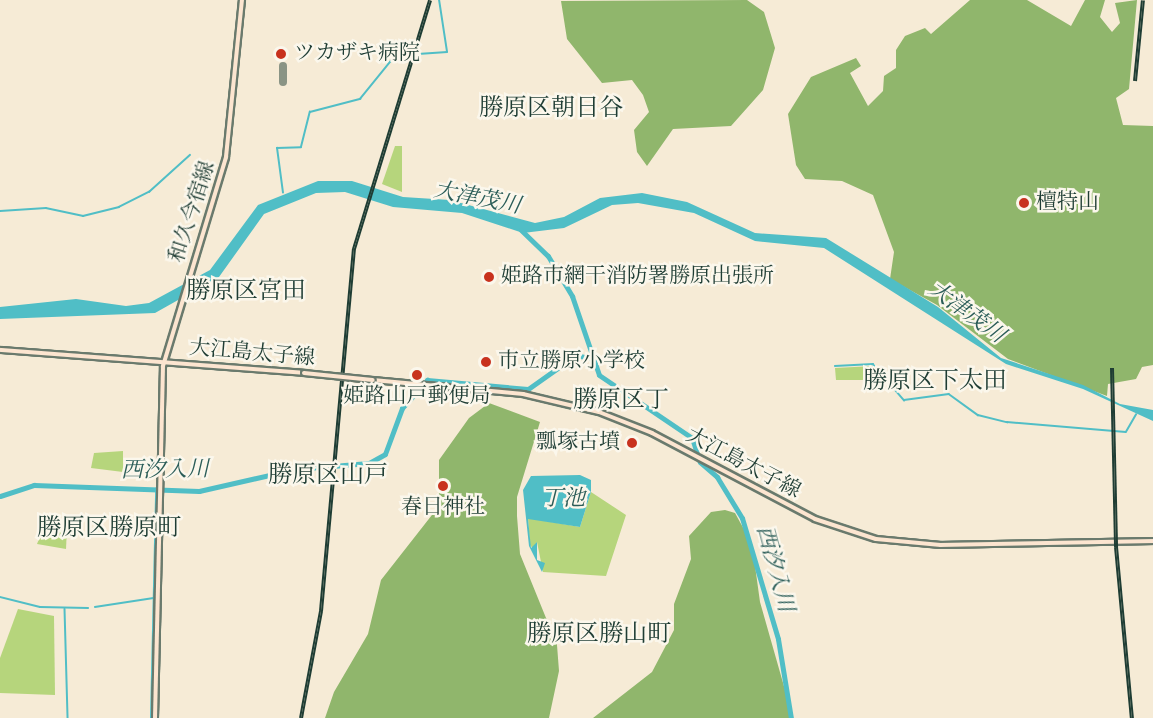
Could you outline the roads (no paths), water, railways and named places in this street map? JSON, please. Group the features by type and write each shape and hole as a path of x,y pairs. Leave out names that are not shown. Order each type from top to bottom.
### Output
{"main road":[{"name":"和久今宿線","path":"155,718 163,361 226,157 242,0"},
{"name":"大江島太子線","path":"0,350 163,361 427,384 576,405 697,457 815,519 876,539 932,544 1153,541"}],"water":[{"path":"318,181 352,181 403,197 450,200 535,223 564,217 600,198 642,193 687,202 755,233 826,238 938,307 1001,358 1083,385 1120,404 1153,410 1153,421 1083,389 1006,364 824,248 755,241 694,213 638,203 612,205 564,228 523,233 462,213 393,207 345,192 316,193 264,214 219,277 155,313 0,319 0,307 76,299 126,306 149,303 210,270 258,205"},
{"name":"丁池","path":"580,475 591,480 591,492 580,527 528,519 531,548 537,542 537,560 545,563 542,572 529,546 523,490 531,476"}],"waterway":[{"path":"418,54 447,52 439,0"},
{"path":"283,193 277,148 301,147 310,112 360,99 394,57"},
{"path":"0,211 46,208 83,216 119,207 149,192 190,155"},
{"name":"西汐入川","path":"521,230 548,256 572,296 599,375 692,438 700,462 717,477 742,518 778,639 791,718"},
{"name":"西汐入川","path":"0,496 34,485 199,491 296,469 369,463 385,454 402,408 427,380 528,389 576,355 593,359"},
{"path":"835,366 873,364 904,400 949,394 978,415 1007,422 1126,432 1136,415"},
{"path":"151,718 156,489"},
{"path":"0,597 40,607 88,608"},
{"path":"95,607 153,598"},
{"path":"65,609 68,718"}],"railway":[{"path":"301,718 321,611 354,249 430,0"},
{"path":"1135,81 1143,0"},
{"path":"1112,368 1116,547 1132,718"}],"place":[{"name":"ツカザキ病院","path":"281,54"},
{"name":"檀特山","path":"1024,203"},
{"name":"姫路市網干消防署勝原出張所","path":"489,277"},
{"name":"市立勝原小学校","path":"486,362"},
{"name":"姫路山戸郵便局","path":"417,375"},
{"name":"瓢塚古墳","path":"632,443"},
{"name":"春日神社","path":"443,486"}],"district":[{"name":"勝原区朝日谷","path":"551,110"},
{"name":"勝原区宮田","path":"246,293"},
{"name":"勝原区下太田","path":"935,383"},
{"name":"勝原区丁","path":"621,402"},
{"name":"勝原区山戸","path":"328,477"},
{"name":"勝原区勝原町","path":"109,530"},
{"name":"勝原区勝山町","path":"599,636"}],"water label":[{"name":"大津茂川","path":"477,199"},
{"name":"大津茂川","path":"966,313"}]}
